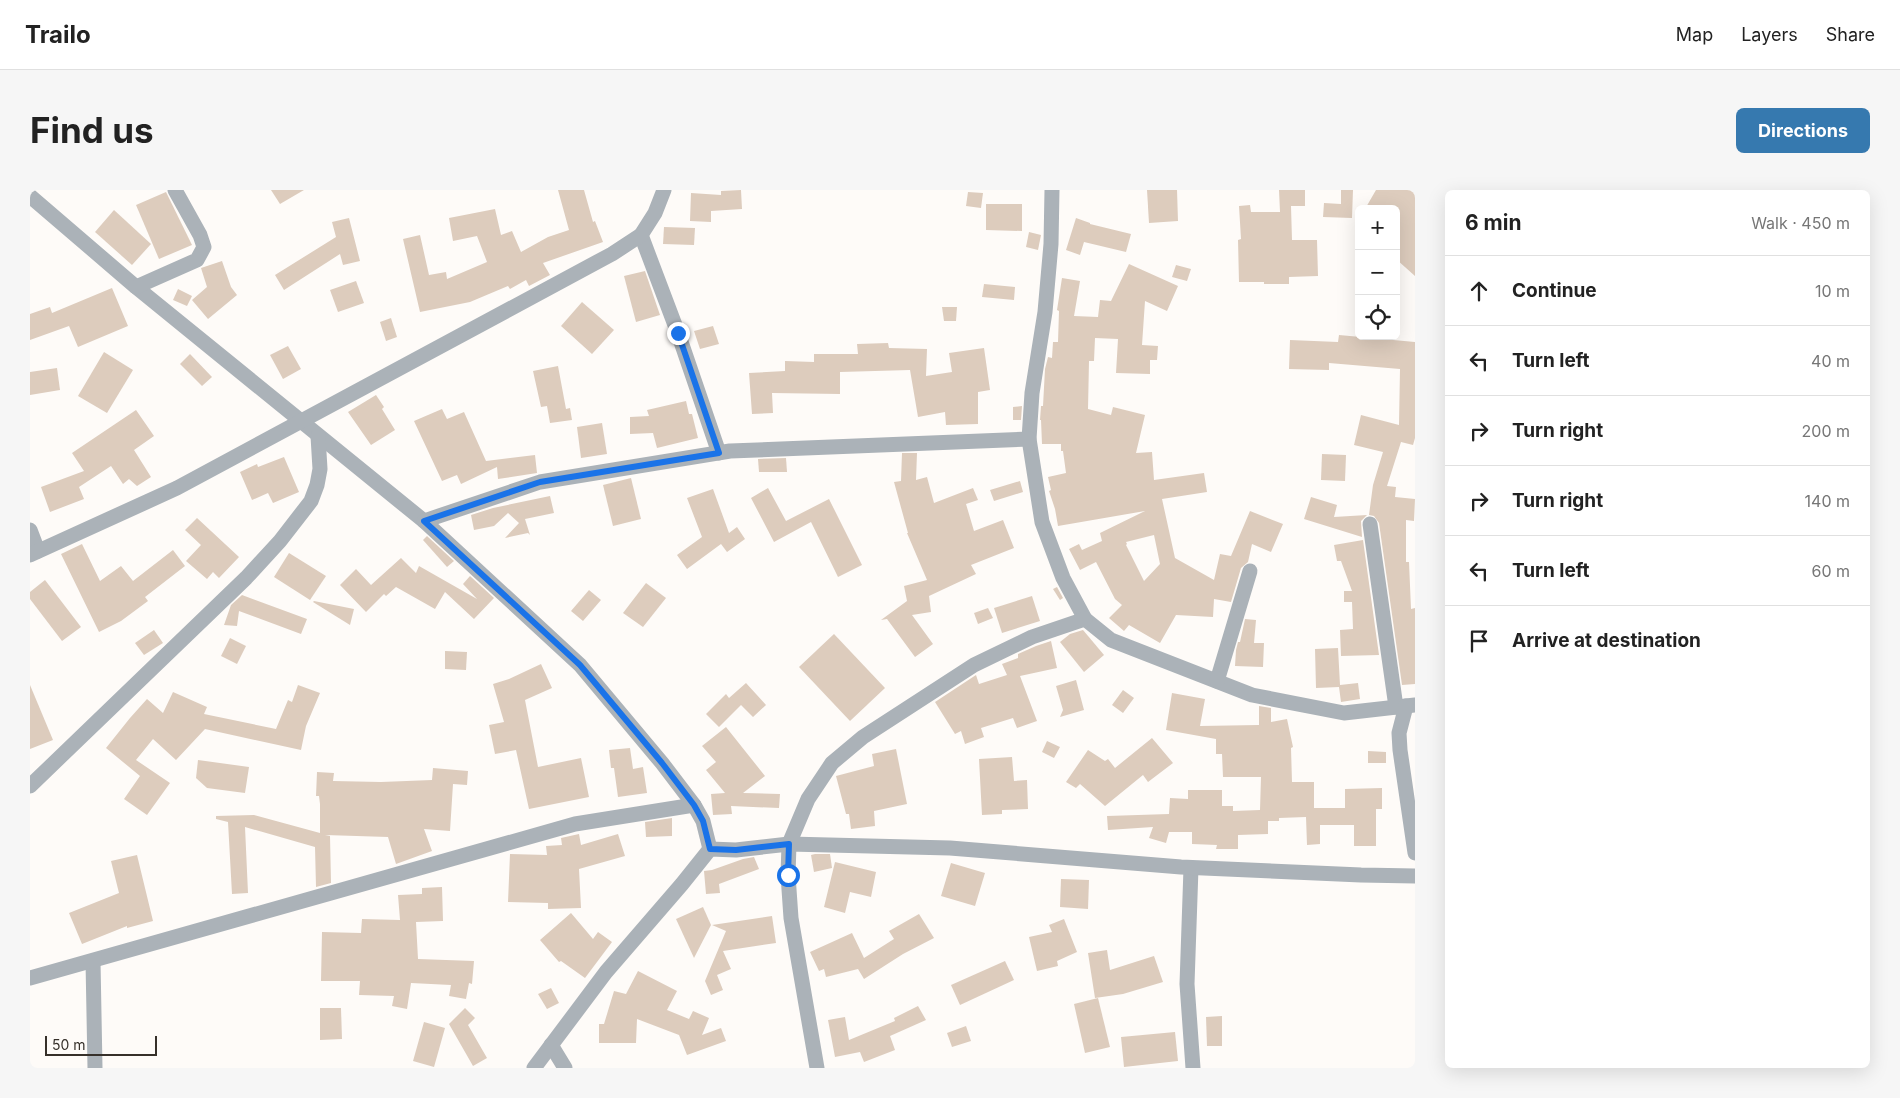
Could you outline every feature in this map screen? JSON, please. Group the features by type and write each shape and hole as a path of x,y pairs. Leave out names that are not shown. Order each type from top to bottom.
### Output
{"street":[{"path":"136,287 197,260 204,247 200,235 175,190"},
{"path":"30,530 34,553 177,488 603,259 641,235 655,213 664,190"},
{"path":"1052,190 1051,244 1045,312 1032,393 1029,439 1042,522 1063,578 1085,618 1111,640 1252,695 1344,713 1406,706"},
{"path":"30,196 136,287 424,521 580,665 662,763 694,805 703,821 710,849"},
{"path":"641,235 678,333 719,453"},
{"path":"30,786 246,578 280,541 311,501 317,485 320,469 318,436"},
{"path":"424,521 540,482 719,453 1029,439"},
{"path":"1370,524 1406,706 1399,734 1415,854"},
{"path":"1217,681 1250,571"},
{"path":"817,1068 791,918 788,875 789,844 808,799 832,763 863,737 974,665 1032,637 1085,618"},
{"path":"30,978 575,824 694,805"},
{"path":"710,849 736,850 789,844 950,848 1191,868 1415,876"},
{"path":"534,1068 606,972 710,849"},
{"path":"1191,868 1187,984 1193,1068"},
{"path":"93,961 95,1068"},
{"path":"551,1045 565,1068"}],"building":[{"path":"271,190 304,190 280,204"},
{"path":"558,190 584,190 593,222 595,221 603,242 543,263 550,275 529,286 526,280 510,289 508,286 470,302 420,312 403,239 420,235 429,275 446,272 447,279 487,262 477,236 453,241 449,218 495,209 501,235 512,231 521,252 548,237 569,230"},
{"path":"741,190 742,209 711,211 711,222 690,221 691,193 721,195 721,191"},
{"path":"1147,190 1177,190 1178,221 1149,223"},
{"path":"1279,190 1305,190 1305,206 1291,206 1292,240 1317,240 1318,276 1289,277 1289,284 1239,282 1238,240 1241,239 1239,206 1250,205 1251,212 1280,212"},
{"path":"1341,190 1353,190 1352,218 1323,217 1324,203 1341,204"},
{"path":"1376,190 1415,190 1415,276 1400,263 1400,205 1367,205"},
{"path":"166,192 192,245 159,259 136,205"},
{"path":"968,192 983,193 981,208 966,206"},
{"path":"986,204 1022,204 1022,231 986,230"},
{"path":"114,210 151,244 132,265 95,232"},
{"path":"349,218 360,261 343,265 340,254 284,290 275,275 336,237 332,222"},
{"path":"1076,218 1090,224 1131,234 1126,252 1084,242 1080,255 1066,250"},
{"path":"664,227 695,228 694,245 663,244"},
{"path":"1029,232 1041,235 1038,250 1026,247"},
{"path":"222,261 231,287 237,295 208,319 192,300 207,287 201,268"},
{"path":"1129,264 1178,286 1167,311 1145,301 1142,345 1158,346 1157,360 1150,360 1150,374 1116,373 1118,339 1095,338 1094,361 1089,361 1088,409 1111,415 1113,407 1145,415 1136,453 1152,452 1154,480 1204,473 1207,492 1162,499 1175,558 1214,580 1220,554 1231,556 1250,511 1283,524 1271,552 1252,544 1248,562 1241,568 1231,602 1214,599 1213,617 1176,615 1160,643 1129,625 1124,631 1109,618 1122,605 1115,599 1096,562 1080,570 1069,549 1079,544 1082,550 1102,541 1100,533 1145,511 1058,526 1049,491 1051,490 1048,477 1066,473 1063,451 1061,451 1061,444 1042,444 1040,420 1041,406 1043,406 1045,369 1048,357 1052,358 1053,342 1058,342 1059,311 1057,310 1062,278 1080,281 1074,316 1098,317 1100,300 1111,301","holes":["1154,535 1160,564 1144,581 1126,542"]},
{"path":"1176,265 1191,269 1187,281 1172,277"},
{"path":"645,271 660,315 636,322 624,276"},
{"path":"356,281 364,303 338,312 330,290"},
{"path":"984,284 1015,287 1014,300 982,297"},
{"path":"112,288 128,326 78,347 69,326 30,340 30,314 50,307 52,313"},
{"path":"178,289 192,296 187,306 173,300"},
{"path":"582,302 614,330 592,354 561,326"},
{"path":"942,307 957,307 956,321 944,321"},
{"path":"391,318 397,337 386,341 380,322"},
{"path":"713,326 719,344 700,349 694,331"},
{"path":"1339,335 1355,336 1355,340 1415,342 1415,438 1413,445 1401,442 1387,486 1396,487 1395,497 1415,499 1414,521 1406,520 1406,562 1409,562 1411,609 1415,608 1415,684 1402,685 1379,523 1374,516 1369,515 1373,485 1383,452 1354,445 1361,415 1399,425 1400,369 1329,363 1329,370 1289,369 1290,340 1338,342"},
{"path":"888,343 889,348 927,349 926,376 952,372 949,353 984,348 990,390 978,392 978,424 946,425 945,412 918,417 910,370 840,372 840,394 772,393 773,413 752,414 749,373 785,371 785,361 814,362 814,354 858,354 857,344"},
{"path":"288,346 301,369 283,379 270,355"},
{"path":"104,352 133,370 107,413 78,396"},
{"path":"190,354 212,377 202,386 180,364"},
{"path":"558,366 566,409 570,408 572,420 550,423 547,406 541,407 533,371"},
{"path":"57,368 60,390 30,395 30,372"},
{"path":"376,395 395,430 371,445 348,412"},
{"path":"686,401 689,414 692,414 698,438 657,448 653,433 630,434 630,417 649,416 647,410"},
{"path":"1022,406 1021,420 1013,420 1013,407"},
{"path":"442,409 447,419 464,412 486,461 535,455 537,473 498,479 497,467 461,484 457,475 442,481 414,421"},
{"path":"136,410 154,436 134,450 151,477 137,486 129,479 123,484 111,466 79,487 84,499 50,512 41,487 84,471 72,453"},
{"path":"602,423 607,454 581,458 577,427"},
{"path":"902,453 917,453 916,480 927,477 934,503 973,488 978,500 966,504 974,531 1003,520 1014,548 971,565 976,574 929,596 931,612 912,615 933,644 915,657 887,619 881,620 907,601 904,586 927,580 907,533 894,482 901,481"},
{"path":"1322,454 1346,455 1345,481 1321,480"},
{"path":"284,457 299,492 273,503 268,493 252,500 240,472 257,464 258,467"},
{"path":"786,458 787,472 759,472 758,459"},
{"path":"631,478 641,519 613,526 603,485"},
{"path":"1020,481 1023,492 994,501 990,490"},
{"path":"768,488 786,521 829,499 862,565 838,577 811,522 774,542 751,498"},
{"path":"713,489 729,533 737,527 745,539 727,552 721,544 687,569 677,555 702,537 687,498"},
{"path":"550,496 554,513 525,519 530,535 528,533 505,538 519,523 508,513 494,526 474,530 471,515 493,508"},
{"path":"1311,497 1337,505 1334,517 1367,515 1361,521 1362,537 1304,519"},
{"path":"197,518 239,557 219,578 213,572 207,579 186,561 201,545 185,530"},
{"path":"427,536 454,561 447,567 423,540"},
{"path":"1363,540 1379,655 1341,656 1340,630 1353,629 1352,602 1344,602 1344,591 1352,591 1341,561 1337,561 1334,545"},
{"path":"82,544 100,581 121,566 133,581 173,550 185,566 145,597 148,601 121,621 99,632 61,554"},
{"path":"289,553 326,576 310,600 274,577"},
{"path":"401,558 416,573 419,566 477,599 463,584 470,576 494,598 474,619 445,592 435,609 396,587 386,596 384,594 366,612 340,585 356,569 371,585"},
{"path":"45,580 81,627 62,641 30,599 30,592"},
{"path":"646,583 666,598 643,627 623,613"},
{"path":"1057,587 1063,598 1060,600 1053,589"},
{"path":"589,590 601,600 583,621 571,611"},
{"path":"242,595 307,619 301,634 239,611 237,626 224,625 231,605"},
{"path":"1032,596 1040,621 1002,633 994,608"},
{"path":"313,602 354,609 350,625"},
{"path":"988,608 993,618 978,624 974,613"},
{"path":"1245,619 1256,620 1254,643 1264,643 1263,667 1235,666 1236,650 1238,642 1240,642"},
{"path":"154,630 163,643 144,655 135,643"},
{"path":"1083,630 1104,655 1084,672 1060,642 1070,634"},
{"path":"834,634 885,688 850,721 799,667"},
{"path":"230,638 246,646 237,664 221,656"},
{"path":"1051,641 1057,668 1020,676 1037,721 1017,728 1013,718 981,728 984,737 965,744 961,731 955,734 935,702 976,675 979,684 1007,675 1002,664 1018,658 1018,654"},
{"path":"1338,648 1340,685 1358,683 1360,699 1341,702 1339,687 1316,688 1315,649"},
{"path":"445,651 467,652 466,670 445,669"},
{"path":"541,664 552,688 525,700 538,767 581,758 589,797 529,809 516,750 495,754 489,725 504,722 493,684 509,679"},
{"path":"1076,680 1084,710 1060,717 1063,710 1056,686"},
{"path":"746,683 766,705 753,717 741,705 719,727 706,714 726,694 729,698"},
{"path":"30,685 53,740 30,749"},
{"path":"298,685 320,693 306,726 301,750 205,729 176,760 153,739 136,760 170,783 147,815 124,799 140,776 106,748 147,699 163,713 173,692 207,707 204,714 276,729 288,700 292,702"},
{"path":"1123,690 1134,698 1123,713 1112,705"},
{"path":"1172,693 1205,699 1200,726 1259,725 1259,706 1271,708 1271,722 1287,719 1293,747 1291,748 1292,782 1314,782 1314,808 1345,808 1345,789 1382,788 1382,809 1376,809 1376,846 1354,846 1354,825 1320,825 1320,844 1307,845 1306,817 1279,818 1279,821 1268,821 1268,834 1238,835 1238,849 1216,849 1217,845 1192,844 1192,832 1169,832 1166,843 1149,838 1153,827 1108,830 1107,816 1169,814 1170,798 1188,799 1188,790 1222,790 1222,806 1233,806 1233,811 1260,810 1261,777 1223,777 1222,754 1216,754 1216,739 1166,730"},
{"path":"726,727 765,776 743,793 780,794 779,808 731,806 732,814 713,815 711,794 725,793 706,770 716,762 702,746"},
{"path":"1152,738 1173,763 1148,782 1143,775 1105,806 1080,784 1076,788 1066,782 1088,750 1105,761 1108,759 1115,768"},
{"path":"1047,741 1060,747 1054,758 1042,752"},
{"path":"630,748 633,769 643,767 647,793 618,797 614,768 611,768 609,750"},
{"path":"896,749 907,804 874,811 875,826 851,829 849,814 846,814 836,776 874,766 872,754"},
{"path":"1368,751 1386,752 1386,763 1368,763"},
{"path":"1012,757 1014,781 1027,780 1028,809 1002,810 1002,814 982,815 979,759"},
{"path":"198,760 249,767 245,793 207,788 196,778"},
{"path":"433,768 468,771 467,785 453,784 450,831 424,829 432,851 396,864 388,837 325,835 330,836 331,883 316,887 315,847 245,827 248,893 232,894 228,822 216,819 216,816 254,815 320,833 320,804 319,796 316,796 317,772 334,773 333,781 381,782 432,780"},
{"path":"672,818 672,836 646,837 645,822"},
{"path":"579,834 581,845 618,834 625,856 579,869 581,908 548,909 548,903 508,902 510,854 547,855 546,846 562,845 561,838"},
{"path":"830,854 832,868 814,872 811,855"},
{"path":"137,855 153,921 127,928 127,926 82,944 69,913 119,893 111,861"},
{"path":"754,857 759,869 719,884 720,893 706,894 704,871"},
{"path":"835,862 876,872 871,897 850,892 845,913 824,907"},
{"path":"951,863 985,873 975,906 941,896"},
{"path":"1061,879 1089,880 1088,909 1060,907"},
{"path":"442,887 443,921 416,922 418,959 474,961 472,984 469,983 466,999 449,996 451,985 411,983 407,1009 392,1006 394,996 359,995 360,981 321,981 322,932 361,933 362,919 400,920 398,895 422,894 422,888"},
{"path":"703,907 711,925 694,958 676,919"},
{"path":"571,913 593,939 598,932 612,942 585,978 561,961 559,962 540,940"},
{"path":"919,914 934,938 903,954 864,979 858,969 826,977 824,969 819,971 810,952 852,933 864,958 894,939 889,931"},
{"path":"772,916 776,943 723,951 731,969 717,975 723,990 711,995 705,981 726,931 712,925"},
{"path":"1064,919 1077,952 1057,961 1058,966 1037,971 1029,937 1052,932 1049,925"},
{"path":"1107,950 1110,970 1154,956 1163,982 1123,994 1095,998 1088,953"},
{"path":"1005,961 1014,980 960,1005 951,985"},
{"path":"638,971 677,991 667,1010 689,1019 693,1011 709,1018 702,1035 721,1028 726,1041 687,1055 679,1035 637,1019 636,1043 599,1043 599,1024 604,1024 614,991 626,994"},
{"path":"551,988 559,1003 547,1009 538,994"},
{"path":"1098,998 1110,1047 1085,1053 1074,1004"},
{"path":"918,1006 926,1020 890,1036 895,1050 864,1062 860,1052 835,1057 828,1020 845,1017 849,1040 895,1021 894,1018"},
{"path":"320,1008 341,1008 342,1039 320,1040"},
{"path":"465,1008 475,1018 468,1025 487,1058 473,1066 449,1024"},
{"path":"1222,1016 1222,1046 1207,1046 1206,1017"},
{"path":"424,1022 445,1028 434,1067 413,1061"},
{"path":"966,1026 971,1041 952,1047 947,1033"},
{"path":"1175,1032 1178,1061 1124,1067 1121,1037"}],"route":[{"path":"678,333 719,453 540,482 424,521 580,665 662,763 694,805 703,821 710,849 736,850 789,844 788,875"}]}
